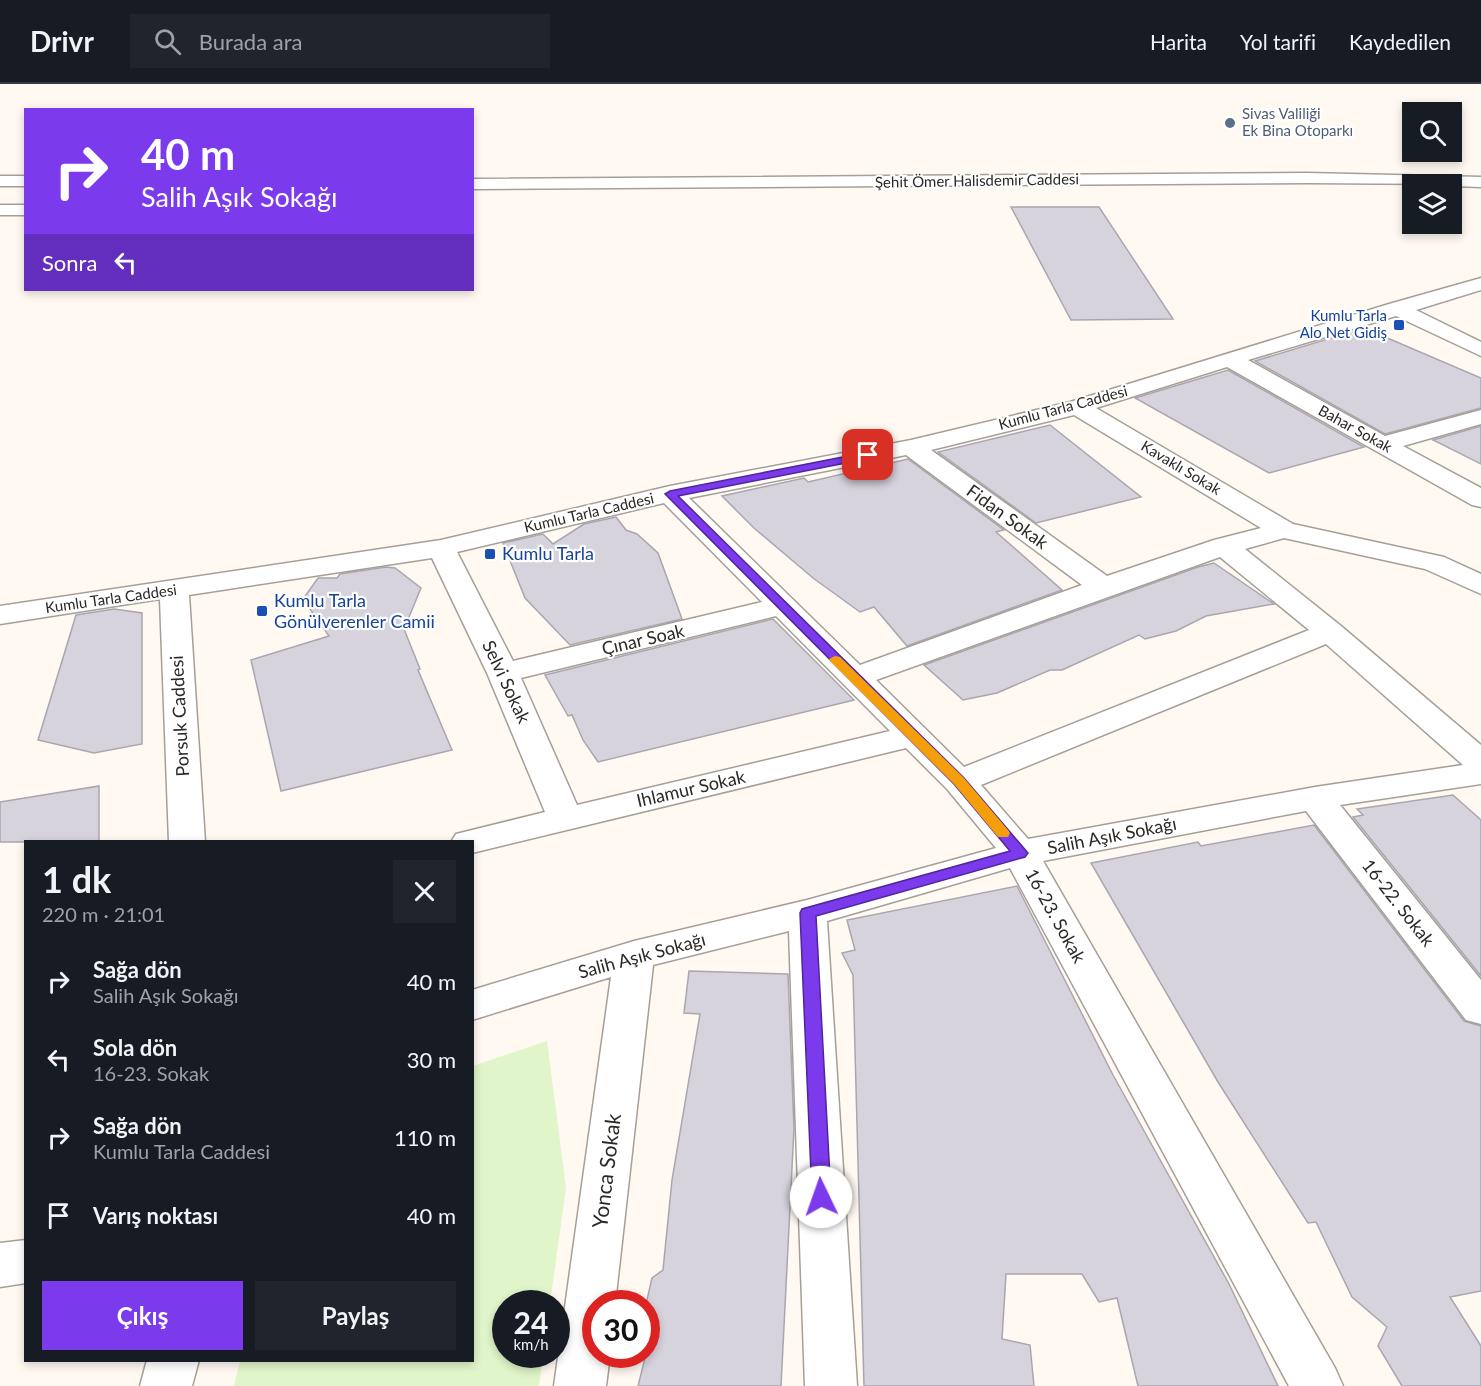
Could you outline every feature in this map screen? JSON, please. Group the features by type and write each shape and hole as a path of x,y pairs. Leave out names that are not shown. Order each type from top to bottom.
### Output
{"street":[{"name":"Şehit Ömer Halisdemir Caddesi","path":"474,184 1296,178 1481,182"},
{"path":"0,181 24,181"},
{"name":"Şehit Ömer Halisdemir Caddesi","path":"474,197 1264,191 1402,194"},
{"path":"1462,194 1481,195"},
{"path":"0,210 24,210"},
{"name":"Kumlu Tarla Caddesi","path":"0,615 441,548 670,494 911,447 1077,407 1481,284"},
{"path":"1396,308 1481,350"},
{"name":"Bahar Sokak","path":"1229,359 1481,499"},
{"name":"Kavaklı Sokak","path":"1077,407 1284,530"},
{"path":"1381,444 1481,417"},
{"name":"Fidan Sokak","path":"911,447 1103,587"},
{"name":"16-23. Sokak","path":"670,494 959,781 1020,853 1317,1386"},
{"path":"853,678 1103,587 1224,546 1284,530 1434,563 1476,577"},
{"path":"1224,546 1330,632 1481,763"},
{"name":"Selvi Sokak","path":"441,548 503,673 565,819"},
{"name":"Porsuk Caddesi","path":"174,590 187,840"},
{"name":"Çınar Soak","path":"503,673 783,606"},
{"path":"959,781 1330,632"},
{"name":"Ihlamur Sokak","path":"474,841 913,736"},
{"name":"Salih Aşık Sokağı","path":"474,1004 634,956 807,913 1020,853 1315,798 1481,773"},
{"name":"16-22. Sokak","path":"1315,798 1481,1009"},
{"path":"807,913 831,1386"},
{"name":"Yonca Sokak","path":"580,1386 634,956"},
{"path":"0,1265 24,1261"},
{"path":"166,1386 172,1362"}],"green space":[{"path":"547,1041 566,1188 552,1290 492,1290 492,1368 541,1368 539,1386 234,1386 240,1362 474,1362 474,1066"}],"building":[{"path":"1011,207 1099,207 1173,319 1071,320"},
{"path":"1364,328 1481,378 1481,408 1385,434 1255,361"},
{"path":"1228,370 1364,447 1269,473 1135,398"},
{"path":"1050,425 1141,497 1036,523 938,452"},
{"path":"1481,426 1481,464 1433,440"},
{"path":"908,459 1004,530 996,532 1062,590 907,646 874,607 860,612 813,578 754,528 722,496 804,478 808,482"},
{"path":"616,517 626,530 637,534 658,553 682,619 570,645 525,598 503,543 543,534 553,544 584,524"},
{"path":"1214,563 1274,604 1206,616 1176,631 1145,639 1139,635 1062,670 1050,670 997,693 963,700 924,665 1198,567"},
{"path":"386,567 395,568 421,588 404,629 420,669 418,670 452,750 281,791 251,660 329,636 303,599 318,578 337,578 340,574"},
{"path":"114,609 142,613 142,744 94,753 38,740 76,615"},
{"path":"773,619 854,700 598,762 583,740 572,715 568,716 545,675"},
{"path":"99,786 99,840 0,842 0,802"},
{"path":"1453,795 1481,820 1481,976 1353,817 1363,815 1357,809"},
{"path":"1314,825 1464,1021 1481,1026 1481,1291 1450,1297 1481,1346 1481,1386 1402,1386 1378,1346 1387,1327 1352,1297 1316,1222 1308,1223 1218,1082 1091,863 1198,842 1201,846"},
{"path":"1017,886 1113,1075 1229,1284 1278,1386 1138,1386 1117,1298 1099,1302 1082,1274 1006,1274 1002,1339 1030,1345 1034,1386 864,1386 853,975 842,953 855,950 847,920"},
{"path":"689,971 788,974 794,1128 781,1386 638,1386 642,1368 660,1368 660,1290 649,1290 652,1278 663,1270 672,1180 700,1014 684,1013"}],"slow traffic":[{"path":"835,659 959,781 1003,833"}],"place":[{"name":"Sivas Valiliği Ek Bina Otoparkı","path":"1230,123"},
{"name":"Kumlu Tarla Alo Net Gidiş","path":"1399,325"},
{"name":"Kumlu Tarla","path":"490,554"},
{"name":"Kumlu Tarla Gönülverenler Camii","path":"262,611"}],"route":[{"path":"821,1197 807,913 1020,853 959,781 670,494 868,455"}]}
